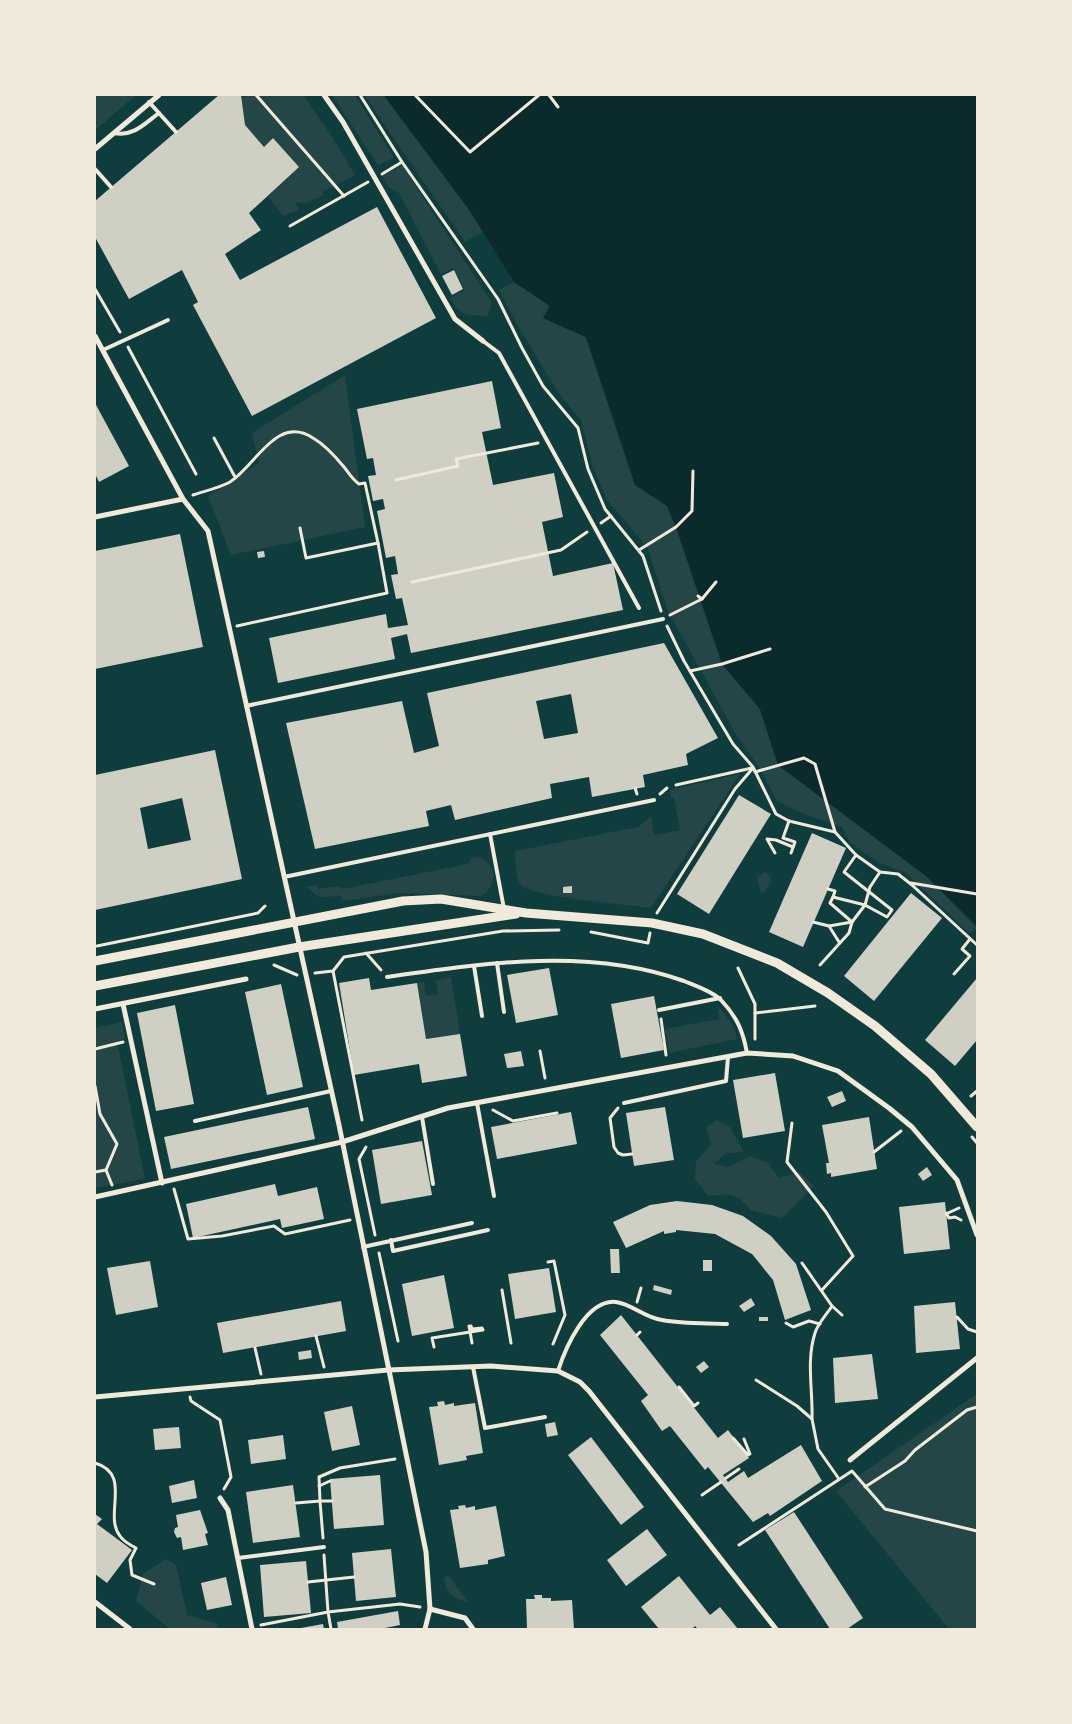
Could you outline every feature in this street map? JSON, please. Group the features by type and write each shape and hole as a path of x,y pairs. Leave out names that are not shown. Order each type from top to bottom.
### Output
{"street":[{"path":"95,149 158,95"},
{"path":"324,95 343,122 455,319 484,341"},
{"path":"95,336 183,499 208,531 342,1142 426,1552 430,1609 425,1629"},
{"path":"95,517 183,499"},
{"path":"95,961 403,901 440,899 526,913 652,922 703,934 776,963 828,992 875,1026 931,1074 977,1127"},
{"path":"95,986 299,947 526,913"},
{"path":"95,1010 246,980"},
{"path":"124,1004 162,1183"},
{"path":"95,1196 172,1181 342,1142 448,1108 747,1053 793,1056 838,1071 889,1108 912,1127 957,1180 977,1235"},
{"path":"850,1460 977,1358"},
{"path":"95,1397 388,1370 516,1367 558,1371 580,1382 589,1391 776,1629"},
{"path":"220,1498 228,1510 252,1628"},
{"path":"95,1602 130,1629"},
{"path":"430,1609 465,1618 473,1629"}],"lane":[{"path":"149,102 176,132"},
{"path":"114,133 132,134 159,113"},
{"path":"95,170 111,187"},
{"path":"103,350 168,320"},
{"path":"484,341 499,353 639,608"},
{"path":"246,706 663,619"},
{"path":"284,877 654,800"},
{"path":"490,834 504,909"},
{"path":"387,977 497,963 564,961 624,967 670,976 700,987 720,998 742,1029 747,1053"},
{"path":"497,963 504,1012"},
{"path":"474,966 482,1016"},
{"path":"659,1010 720,998"},
{"path":"624,1103 726,1081 728,1056"},
{"path":"195,1121 331,1091"},
{"path":"476,1103 494,1196"},
{"path":"422,1117 433,1184"},
{"path":"363,1247 472,1223"},
{"path":"391,1240 394,1250 488,1230"},
{"path":"558,1371 564,1353 576,1330 594,1310 603,1304 615,1302 635,1307 646,1316 661,1320 726,1324"},
{"path":"473,1367 485,1428 545,1417"},
{"path":"238,1558 324,1547"}],"path":[{"path":"256,95 344,196"},
{"path":"360,95 402,162 498,299 543,386 578,428 588,470 605,509 643,556 663,619 690,671 733,744 754,769 776,814 789,822 835,832"},
{"path":"415,95 470,152 539,95"},
{"path":"549,95 558,107"},
{"path":"290,226 402,162"},
{"path":"95,289 196,474"},
{"path":"183,499 211,490 235,478 248,468 271,440 284,433 296,431 306,433 329,450 353,480 359,484 365,483 387,593 229,628"},
{"path":"214,438 235,478"},
{"path":"396,480 458,466 456,459 548,441"},
{"path":"638,550 676,527 692,510 693,470"},
{"path":"300,528 306,558 378,544"},
{"path":"412,582 560,550"},
{"path":"663,619 700,598 716,582"},
{"path":"690,671 722,664 770,649"},
{"path":"676,785 804,758 815,764 835,832 856,855 880,872 898,874 977,945"},
{"path":"658,910 735,789 754,769"},
{"path":"635,788 636,794"},
{"path":"789,822 783,838 795,842 790,854"},
{"path":"775,854 767,839 776,840 793,847"},
{"path":"833,897 865,905 887,917 892,910 844,872 856,855"},
{"path":"820,965 849,933 852,922 865,905 869,890 880,872"},
{"path":"909,883 977,894"},
{"path":"828,888 835,891 830,904 852,922"},
{"path":"95,947 258,913 266,906"},
{"path":"814,922 829,926 852,922"},
{"path":"829,926 839,942"},
{"path":"362,1120 333,971 344,956 503,931 566,930"},
{"path":"582,931 648,943"},
{"path":"650,933 659,935"},
{"path":"954,974 970,956 962,949 970,939"},
{"path":"366,953 387,977"},
{"path":"268,966 276,965 294,976 333,971"},
{"path":"738,968 755,1004 756,1039"},
{"path":"755,1013 815,1006"},
{"path":"659,1010 666,1056"},
{"path":"95,1049 131,1040"},
{"path":"540,1051 545,1078"},
{"path":"95,1086 100,1114 117,1144 106,1170 115,1193"},
{"path":"971,1096 977,1091"},
{"path":"624,1103 612,1114 611,1131 614,1146 618,1153 624,1155 632,1154"},
{"path":"489,1108 513,1121 556,1113"},
{"path":"792,1123 787,1162 826,1212 853,1256 822,1290"},
{"path":"874,1152 901,1131"},
{"path":"971,1136 977,1143"},
{"path":"95,1172 106,1170"},
{"path":"172,1181 188,1239 222,1236 274,1226 285,1234 358,1218"},
{"path":"956,1209 947,1213 949,1218 955,1216 964,1225"},
{"path":"548,1262 554,1261 565,1315 553,1344"},
{"path":"802,1263 832,1306 842,1315"},
{"path":"635,1307 641,1288"},
{"path":"502,1290 511,1343"},
{"path":"832,1306 815,1331 809,1359 813,1396 812,1419 818,1449 839,1479"},
{"path":"957,1317 968,1329 977,1332"},
{"path":"786,1323 793,1327 809,1321 820,1324"},
{"path":"434,1347 432,1338 470,1332 483,1330 482,1328 472,1329 470,1326 470,1332 472,1343"},
{"path":"316,1336 324,1370"},
{"path":"255,1348 261,1377"},
{"path":"756,1380 797,1406 812,1419"},
{"path":"680,1386 694,1406 698,1403"},
{"path":"190,1399 220,1420 231,1477 220,1498"},
{"path":"865,1487 905,1461 915,1450 967,1410 977,1407"},
{"path":"735,1436 748,1455 750,1454 744,1439"},
{"path":"331,1629 325,1580 319,1477 340,1468 395,1459"},
{"path":"95,1463 107,1469 114,1481 117,1498 114,1515 116,1528 119,1536 136,1548 130,1560 132,1575 154,1584"},
{"path":"726,1478 739,1469"},
{"path":"739,1545 852,1471 885,1509 977,1531"},
{"path":"319,1486 330,1481"},
{"path":"702,1495 721,1482"},
{"path":"296,1504 332,1500"},
{"path":"308,1582 354,1577"},
{"path":"252,1628 328,1612 400,1604 430,1609"}],"shaded area":[{"path":"95,95 136,95 95,130 97,122 95,120"},
{"path":"247,95 303,95 331,135 355,175 322,192 324,195 306,203 295,202 299,210 283,216 268,196 299,167 273,138 264,147 245,125 241,99"},
{"path":"332,95 355,95 394,158 378,165"},
{"path":"364,95 383,95 470,211 483,232 465,242"},
{"path":"384,95 977,95 977,926 926,876 778,765 760,709 722,664 676,527 667,506 635,485 586,337 543,318 550,306 514,282 470,211"},
{"path":"402,165 492,303 487,317 462,312 454,305 450,298 465,290 454,268 441,274 399,193 389,187 382,176"},
{"path":"514,282 550,306 543,318 586,337 635,485 667,506 676,527 722,664 760,709 778,765 926,876 977,928 969,933 905,872 879,863 850,842 842,827 804,814 777,801 759,767 738,738 668,611 647,547 607,500 592,465 581,420 559,394 519,328 499,290"},
{"path":"345,375 365,527 231,555 208,496 259,463 252,433"},
{"path":"740,774 651,908 561,897 529,889 519,882 515,851 638,827 651,817 654,835 680,830 674,798 671,797 670,790"},
{"path":"478,857 489,864 493,875 491,886 482,896 399,893 343,901 341,896 319,897 306,887 316,885 318,889 339,886 342,889 468,864 471,858"},
{"path":"766,872 772,880 765,891 761,893 757,877"},
{"path":"451,977 460,1034 426,1039 417,983 424,982 426,996 438,994 436,980"},
{"path":"721,1009 735,1029 737,1039 669,1053 665,1029 719,1019 718,1010"},
{"path":"122,1022 125,1039 117,1041 145,1179 95,1188 95,1028"},
{"path":"717,1120 730,1127 744,1152 726,1153 714,1164 729,1167 750,1156 768,1163 779,1178 800,1172 814,1186 782,1218 750,1210 737,1197 709,1196 695,1180 696,1162 711,1144 706,1128"},
{"path":"977,1394 977,1629 949,1629 836,1491"},
{"path":"166,1559 176,1565 187,1615 216,1623 219,1629 170,1629 136,1601 143,1574"},
{"path":"448,1575 467,1602 454,1597 448,1591 444,1579"}],"building":[{"path":"219,95 241,95 245,125 264,147 273,138 299,167 249,213 261,230 225,254 240,280 377,207 436,318 252,416 193,305 198,302 182,270 129,299 95,237 95,201"},
{"path":"454,270 463,289 452,295 442,276"},
{"path":"492,381 501,428 482,432 493,485 554,473 563,517 542,522 553,576 613,563 623,610 411,653 407,634 391,638 395,659 278,683 269,638 386,614 388,628 408,625 402,598 396,599 391,575 398,574 395,556 386,558 377,511 385,509 383,499 373,501 368,476 376,475 373,458 367,459 357,409"},
{"path":"95,403 129,466 99,482 95,474"},
{"path":"180,534 203,647 95,669 95,551"},
{"path":"264,551 265,557 258,558 257,552"},
{"path":"664,643 718,738 686,754 688,765 643,775 645,787 592,797 589,777 550,784 552,798 455,820 451,805 426,811 429,826 315,849 286,723 402,701 414,753 439,746 427,693","holes":["571,694 578,733 544,739 536,701"]},
{"path":"215,750 242,879 95,910 95,775","holes":["182,798 191,840 148,849 140,808"]},
{"path":"739,795 771,814 709,914 677,894"},
{"path":"812,833 846,848 803,947 769,932"},
{"path":"572,886 572,893 563,893 563,887"},
{"path":"911,893 942,918 874,1001 844,976"},
{"path":"549,968 558,1015 516,1023 507,975"},
{"path":"369,978 371,990 417,983 426,1039 460,1034 467,1076 422,1083 419,1064 354,1075 339,983"},
{"path":"977,978 977,1040 955,1066 925,1040"},
{"path":"281,984 303,1087 267,1095 245,992"},
{"path":"654,996 664,1050 621,1058 611,1004"},
{"path":"175,1005 194,1104 156,1111 137,1013"},
{"path":"521,1051 524,1066 507,1068 504,1054"},
{"path":"775,1073 785,1131 743,1138 733,1080"},
{"path":"842,1091 846,1101 832,1107 827,1097"},
{"path":"308,1107 315,1139 171,1169 164,1137"},
{"path":"665,1107 674,1160 634,1166 626,1113"},
{"path":"571,1112 577,1144 497,1159 491,1127"},
{"path":"869,1117 877,1169 831,1177 831,1173 827,1174 826,1163 829,1163 822,1125"},
{"path":"422,1141 432,1195 381,1204 372,1150"},
{"path":"927,1167 932,1175 923,1181 918,1174"},
{"path":"275,1184 278,1196 317,1187 324,1219 282,1228 280,1219 193,1238 186,1204"},
{"path":"677,1201 712,1205 743,1216 771,1236 796,1264 811,1310 785,1320 773,1280 752,1254 715,1234 676,1230 676,1232 664,1234 664,1231 626,1248 613,1222 650,1205"},
{"path":"945,1202 950,1249 904,1254 899,1207"},
{"path":"610,1249 619,1249 620,1273 611,1273"},
{"path":"703,1260 712,1260 712,1271 703,1271"},
{"path":"150,1261 158,1307 116,1315 107,1268"},
{"path":"549,1268 556,1312 515,1319 508,1274"},
{"path":"444,1275 454,1328 412,1336 402,1284"},
{"path":"654,1285 672,1290 671,1295 653,1290"},
{"path":"751,1298 755,1305 744,1312 739,1306"},
{"path":"341,1301 346,1331 223,1353 217,1323"},
{"path":"955,1302 960,1349 916,1353 914,1306"},
{"path":"621,1315 718,1438 728,1430 749,1458 723,1475 728,1482 744,1471 748,1478 801,1445 822,1481 770,1516 768,1513 753,1522 708,1467 705,1470 670,1426 662,1431 641,1401 648,1395 600,1335"},
{"path":"759,1317 768,1317 768,1321 759,1321"},
{"path":"311,1350 312,1358 299,1360 298,1352"},
{"path":"872,1354 878,1399 835,1403 833,1358"},
{"path":"704,1361 709,1367 701,1373 696,1367"},
{"path":"444,1401 445,1405 454,1403 454,1406 475,1403 483,1453 466,1456 467,1460 439,1465 429,1407 438,1406 437,1402"},
{"path":"352,1406 360,1445 332,1451 324,1412"},
{"path":"555,1422 558,1435 547,1437 545,1424"},
{"path":"179,1427 181,1448 155,1450 153,1429"},
{"path":"283,1435 286,1459 251,1464 248,1440"},
{"path":"591,1437 644,1507 621,1525 568,1455"},
{"path":"380,1475 384,1525 334,1529 330,1479"},
{"path":"194,1480 197,1498 172,1503 169,1486"},
{"path":"293,1485 300,1537 253,1543 246,1492"},
{"path":"465,1505 466,1508 475,1506 475,1510 496,1506 505,1556 488,1560 488,1564 460,1568 450,1510 459,1509 458,1506"},
{"path":"200,1510 208,1533 205,1534 208,1545 183,1550 181,1537 177,1538 174,1532 175,1528 178,1527 176,1515"},
{"path":"794,1512 863,1618 847,1629 830,1629 765,1530"},
{"path":"95,1514 102,1519 97,1524 132,1550 107,1583 95,1574"},
{"path":"647,1529 667,1555 626,1586 607,1560"},
{"path":"391,1549 396,1597 356,1601 352,1553"},
{"path":"306,1561 311,1613 264,1617 260,1565"},
{"path":"679,1576 710,1615 720,1607 738,1629 698,1629 695,1626 692,1629 659,1629 641,1607"},
{"path":"226,1577 232,1605 207,1610 201,1583"},
{"path":"534,1595 542,1595 542,1598 551,1598 551,1601 572,1600 574,1629 527,1629 526,1599 535,1599"},
{"path":"398,1611 400,1625 380,1629 338,1629 337,1622"},
{"path":"323,1624 324,1629 301,1629 301,1628"}]}
